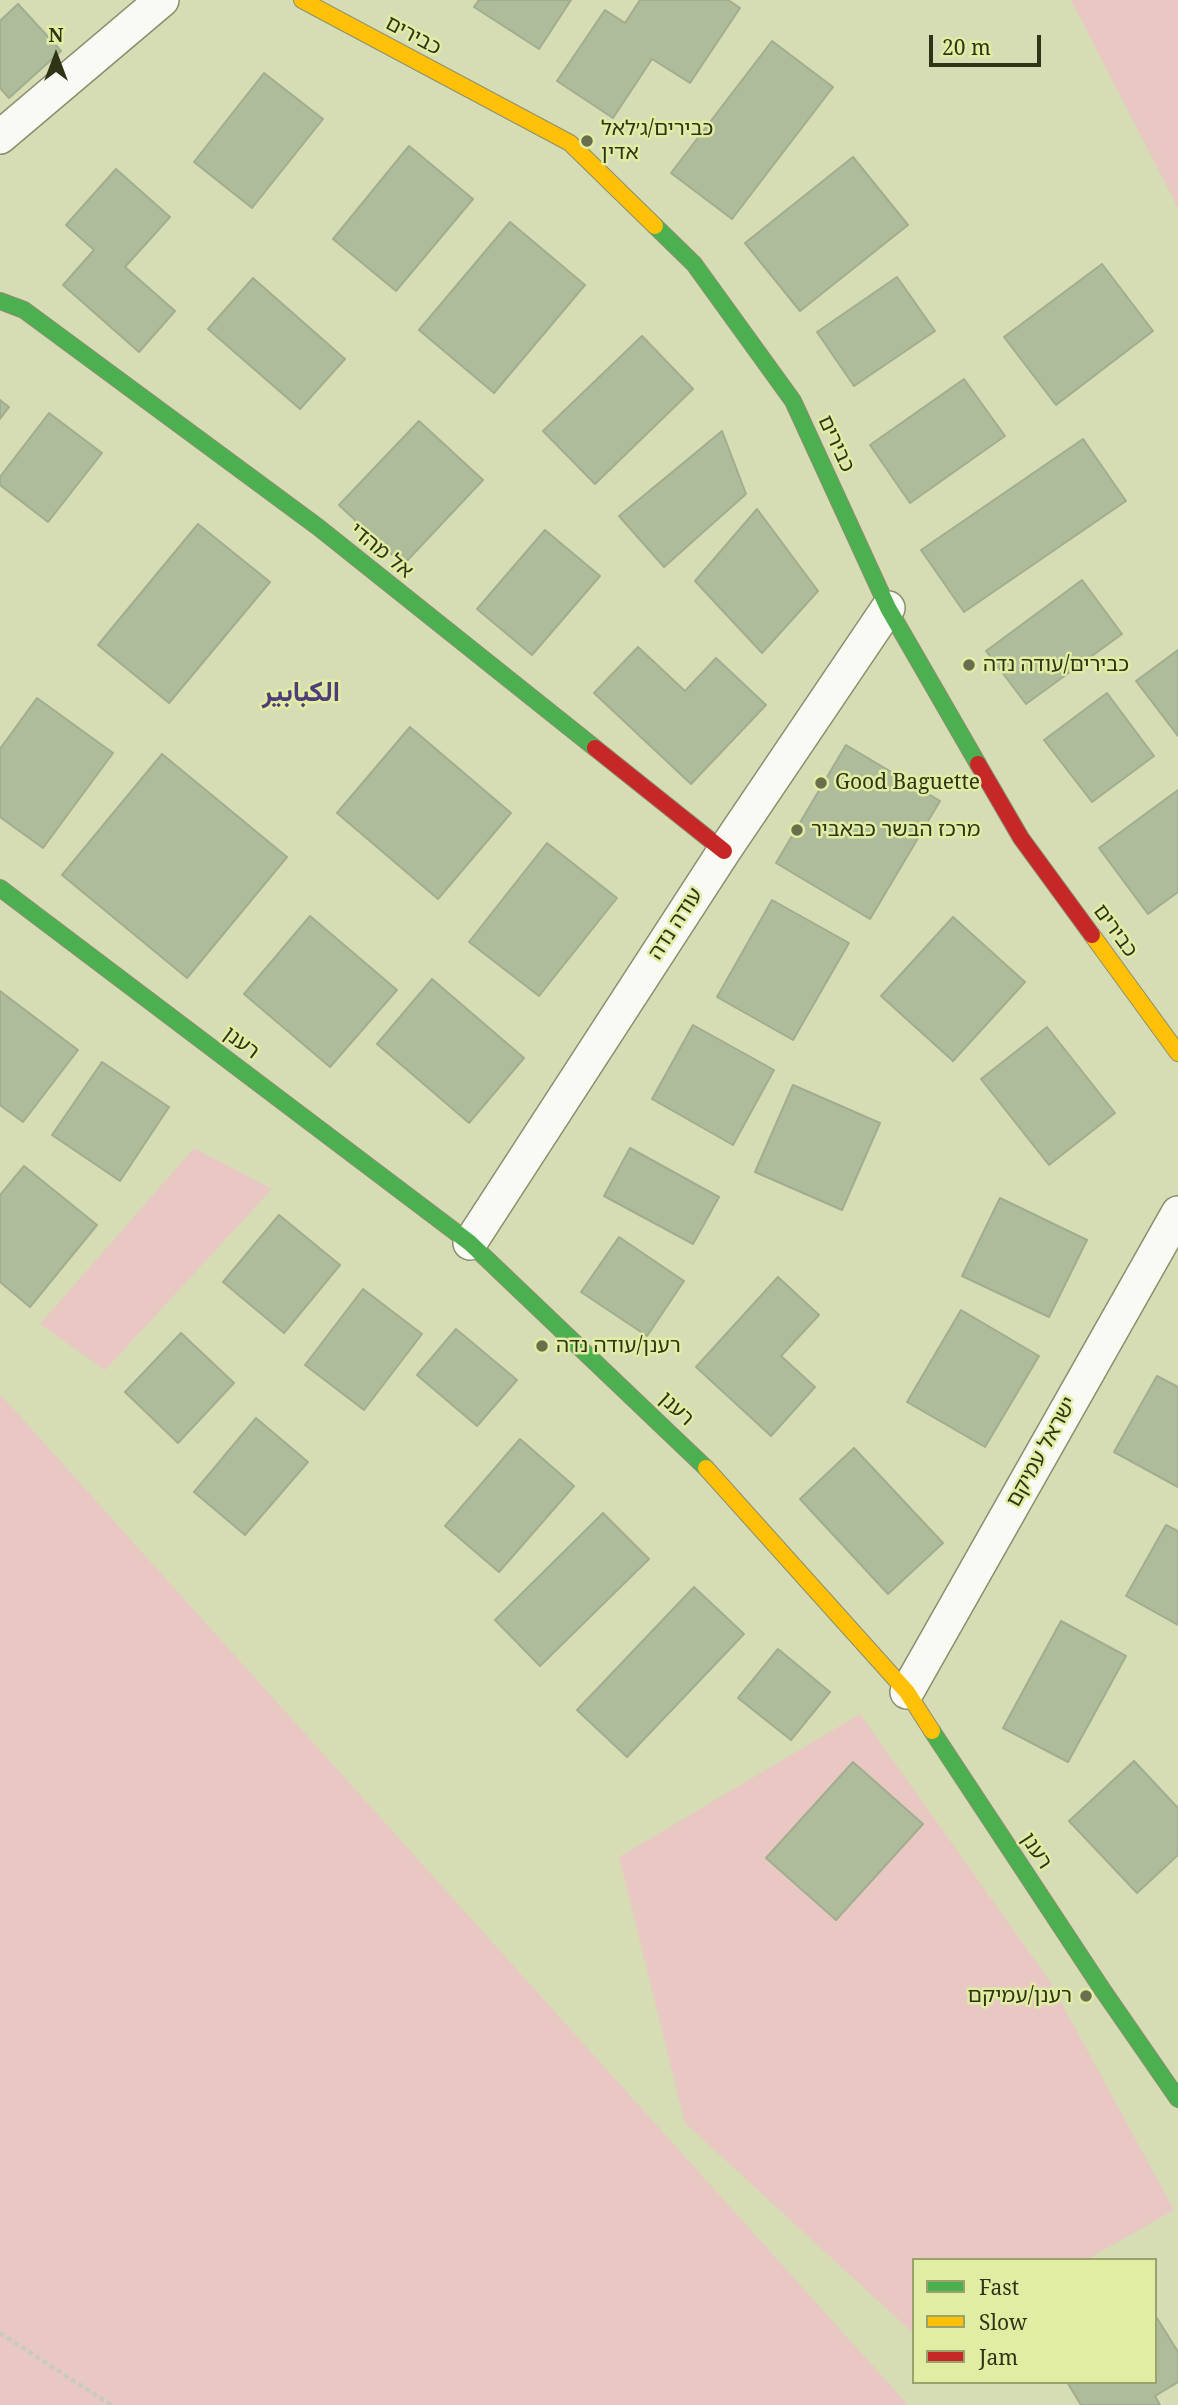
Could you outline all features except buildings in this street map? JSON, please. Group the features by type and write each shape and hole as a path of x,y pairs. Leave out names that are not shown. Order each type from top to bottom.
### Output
{"street":[{"path":"0,137 162,0"},
{"name":"כבירים","path":"302,0 570,143 694,264 793,401 888,608 1021,838 1178,1053"},
{"name":"אל מהדי","path":"0,301 24,310 318,527 724,851"},
{"name":"עודה נדה","path":"470,1243 724,851 888,608"},
{"name":"רענן","path":"0,888 470,1243 694,1455 907,1692 1102,1989 1178,2099"},
{"name":"ישראל עמיקם","path":"907,1692 1178,1213"}],"path":[{"path":"0,2333 111,2405"}],"shaded area":[{"path":"1071,0 1178,0 1178,208"},
{"path":"194,1148 272,1189 105,1370 40,1324"},
{"path":"0,1394 908,2405 0,2405"},
{"path":"860,1714 1049,1980 1174,2210 1090,2258 912,2258 912,2332 685,2123 619,1857"}],"traffic: fast":[{"path":"655,226 694,264 793,401 888,608 978,764"},
{"path":"0,301 24,310 318,527 595,748"},
{"path":"0,888 470,1243 706,1468"},
{"path":"932,1731 1178,2099"}],"traffic: slow":[{"path":"302,0 570,143 655,226"},
{"path":"1092,935 1178,1053"},
{"path":"706,1468 907,1692 932,1731"}],"traffic: jam":[{"path":"595,748 724,851"},
{"path":"978,764 1021,838 1092,935"}],"place":[{"name":"כבירים/ג׳לאל אדין","path":"587,141"},
{"name":"כבירים/עודה נדה","path":"969,665"},
{"name":"Good Baguette","path":"821,783"},
{"name":"מרכז הבשר כבאביר","path":"797,830"},
{"name":"רענן/עודה נדה","path":"542,1346"},
{"name":"רענן/עמיקם","path":"1086,1996"}],"district":[{"name":"الكبابير","path":"301,693"}]}
